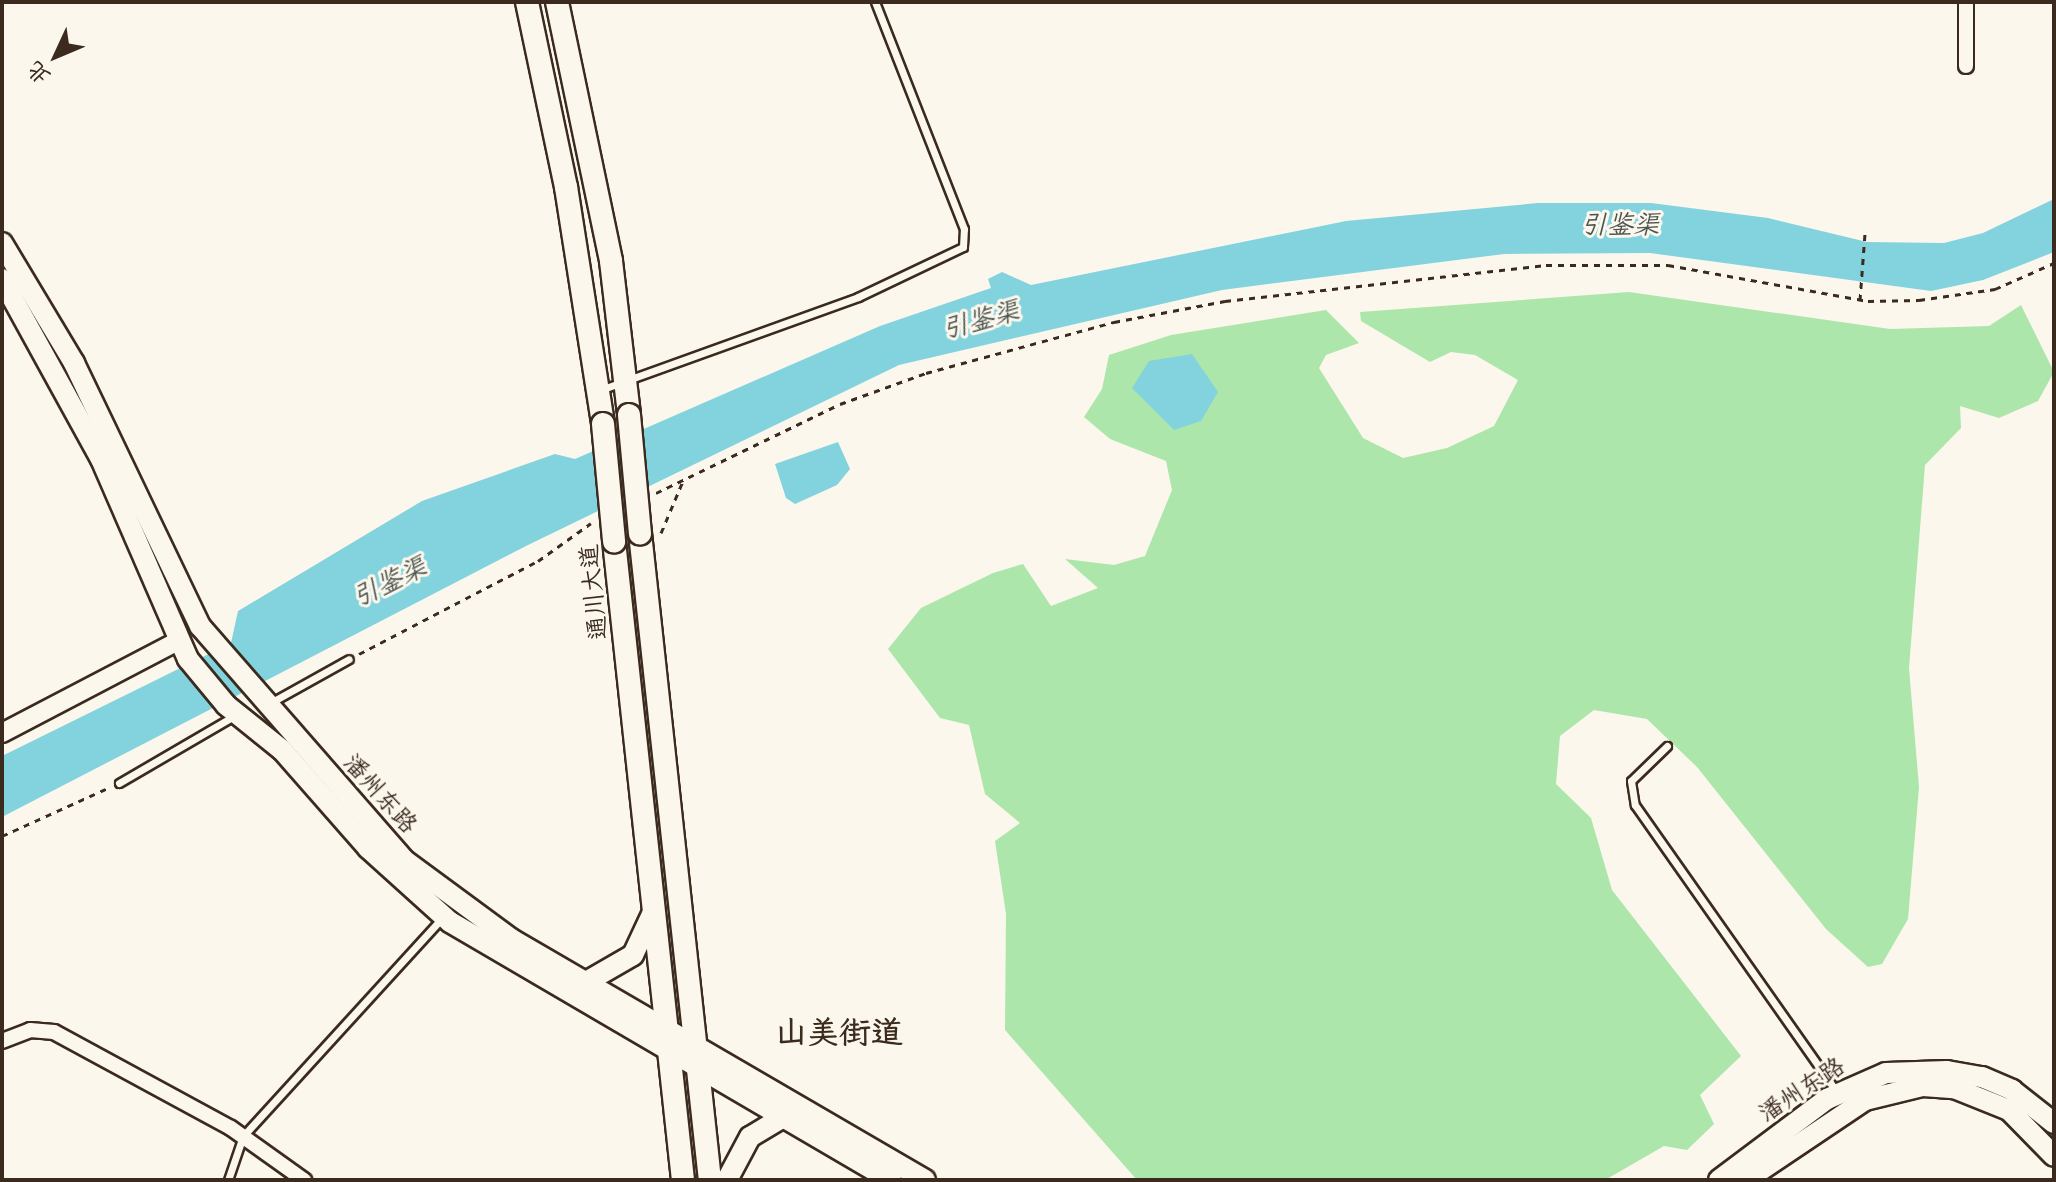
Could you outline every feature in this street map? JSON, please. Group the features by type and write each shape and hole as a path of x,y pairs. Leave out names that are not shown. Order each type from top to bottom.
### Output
{"main road":[{"name":"通川大道","path":"527,2 566,187 603,424 683,1180"},
{"path":"557,2 611,261 629,415 650,535 694,1043 710,1180"},
{"name":"潘州东路","path":"2,243 74,363 191,610 261,699 448,909 668,1026 925,1180"},
{"name":"潘州东路","path":"2,279 101,459 184,650 231,710 282,750 368,848 448,909 671,1055 891,1180"},
{"path":"588,981 633,955 654,910"},
{"name":"潘州东路","path":"1719,1180 1886,1073 1947,1071 2012,1090 2054,1123"},
{"name":"潘州东路","path":"1746,1180 1844,1101 1893,1091 1954,1088 2009,1110 2051,1146"},
{"path":"727,1180 750,1137 783,1117"}],"street":[{"path":"1966,2 1966,66"},
{"path":"2,733 184,650"},
{"path":"2,1041 30,1030 54,1032 243,1136 304,1180"}],"lane":[{"path":"598,390 626,385 858,297 963,247 964,229 875,2"},
{"path":"261,699 349,659"},
{"path":"119,783 231,710"},
{"path":"1667,746 1631,781 1635,805 1844,1101"},
{"path":"228,1180 243,1136 448,909"}],"path":[{"path":"1860,300 1865,234"},
{"path":"647,497 840,404 926,373 1114,322 1225,301 1546,265 1668,265 1860,300 1919,300 1995,289 2054,263"},
{"path":"650,535 685,479"},
{"path":"349,659 538,561 595,521"},
{"path":"2,836 119,783"}],"green space":[{"path":"1629,292 1890,329 1989,326 2021,305 2054,372 2038,401 1999,418 1960,406 1961,428 1925,465 1909,668 1919,787 1908,919 1882,964 1868,967 1826,929 1697,767 1647,719 1594,710 1560,736 1556,784 1591,818 1612,890 1741,1056 1700,1095 1714,1124 1687,1150 1664,1146 1605,1180 1137,1180 1005,1030 1006,914 995,841 1020,823 985,794 969,725 940,718 888,649 921,608 993,573 1023,564 1051,606 1098,588 1065,559 1114,565 1145,556 1172,490 1166,461 1110,439 1084,417 1102,389 1109,355 1171,335 1326,310 1359,343 1326,355 1319,368 1363,438 1403,458 1447,448 1494,426 1518,380 1475,355 1451,352 1430,362 1361,321 1360,312"}],"water":[{"name":"引鉴渠","path":"2054,199 2054,252 1983,280 1931,291 1650,253 1504,254 1222,290 899,365 528,545 2,817 2,756 231,643 238,611 422,501 555,454 575,459 880,326 991,288 988,279 1002,272 1031,285 1346,221 1538,203 1651,203 1768,218 1867,242 1944,243 1983,233"},
{"path":"1192,354 1218,392 1201,421 1174,430 1132,388 1149,361"},
{"path":"838,442 850,469 837,485 795,504 786,498 775,464"}],"district":[{"name":"山美街道","path":"839,1033"}]}
